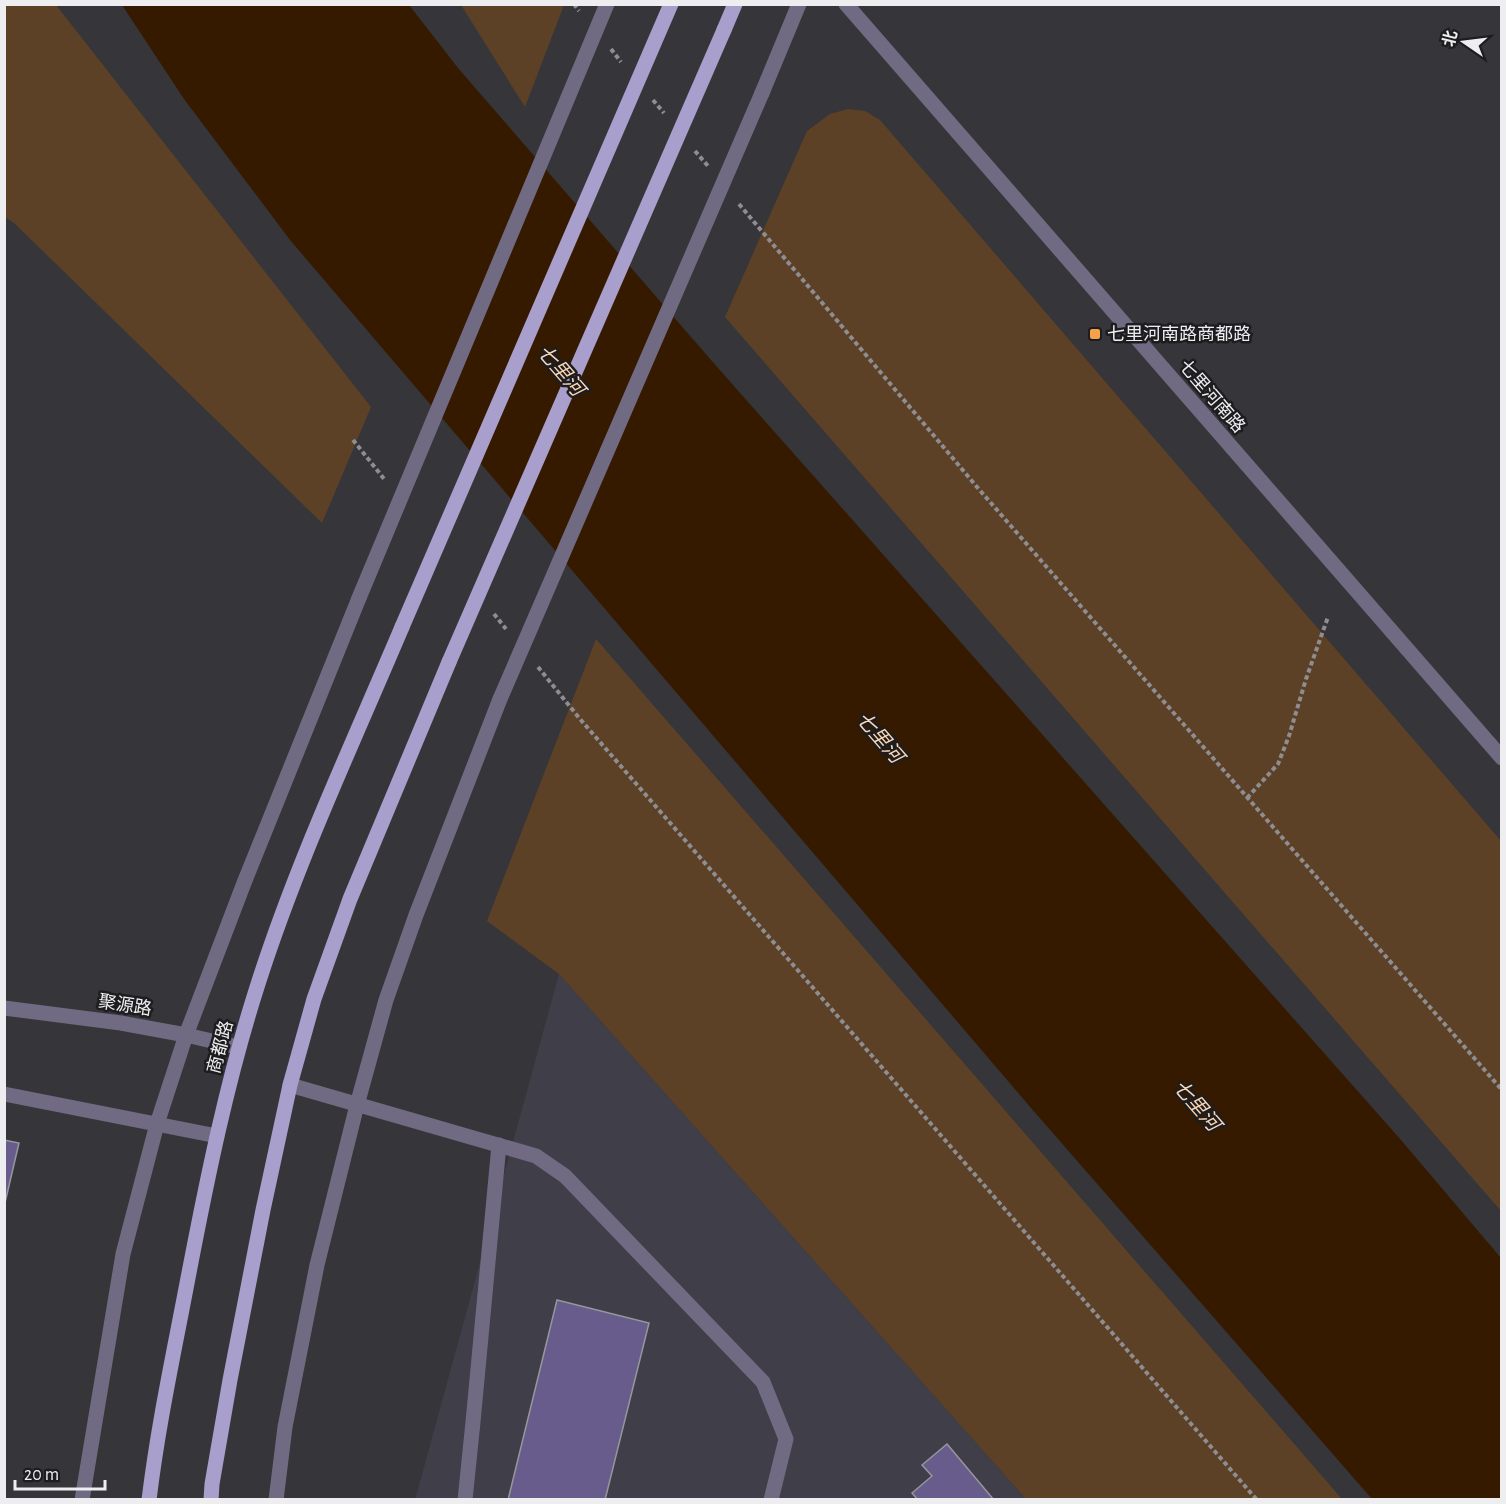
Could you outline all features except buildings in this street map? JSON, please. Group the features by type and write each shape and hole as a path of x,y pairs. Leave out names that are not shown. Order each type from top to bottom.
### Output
{"main road":[{"name":"商都路","path":"149,1500 170,1373 238,1047 294,879 671,4"},
{"path":"211,1500 214,1472 262,1210 290,1085 314,999 350,899 448,662 735,4"}],"street":[{"path":"82,1500 123,1254 157,1124 186,1035 244,883 359,598 607,4"},
{"path":"276,1500 285,1427 317,1264 386,1000 416,915 500,699 799,4"},
{"name":"七里河南路","path":"846,4 1502,758"},
{"name":"聚源路","path":"4,1008 121,1023 238,1047"},
{"path":"290,1085 536,1156 565,1176 764,1382 786,1439 771,1500"},
{"path":"4,1095 218,1136"},
{"path":"465,1500 499,1145"}],"path":[{"path":"573,4 581,14"},
{"path":"604,41 627,68"},
{"path":"650,96 665,114"},
{"path":"695,151 710,169"},
{"path":"733,196 984,496 1502,1090"},
{"path":"353,440 391,487"},
{"path":"489,608 512,635"},
{"path":"1247,798 1278,764 1328,617"},
{"path":"535,663 580,719 1257,1500"}],"shaded area":[{"path":"5,4 56,5 371,407 322,523 14,223 5,217"},
{"path":"461,5 564,5 525,107"},
{"path":"848,109 865,111 880,120 1501,841 1501,1211 725,317 807,131 830,114"},
{"path":"596,639 1342,1499 1026,1499 559,974 487,921"},
{"path":"559,974 1026,1499 415,1500"}],"water":[{"name":"七里河","path":"122,5 409,5 458,68 711,360 1401,1140 1501,1258 1501,1499 1372,1499 1031,1108 290,240 184,99"}],"place":[{"name":"七里河南路商都路","path":"1095,334"}]}
